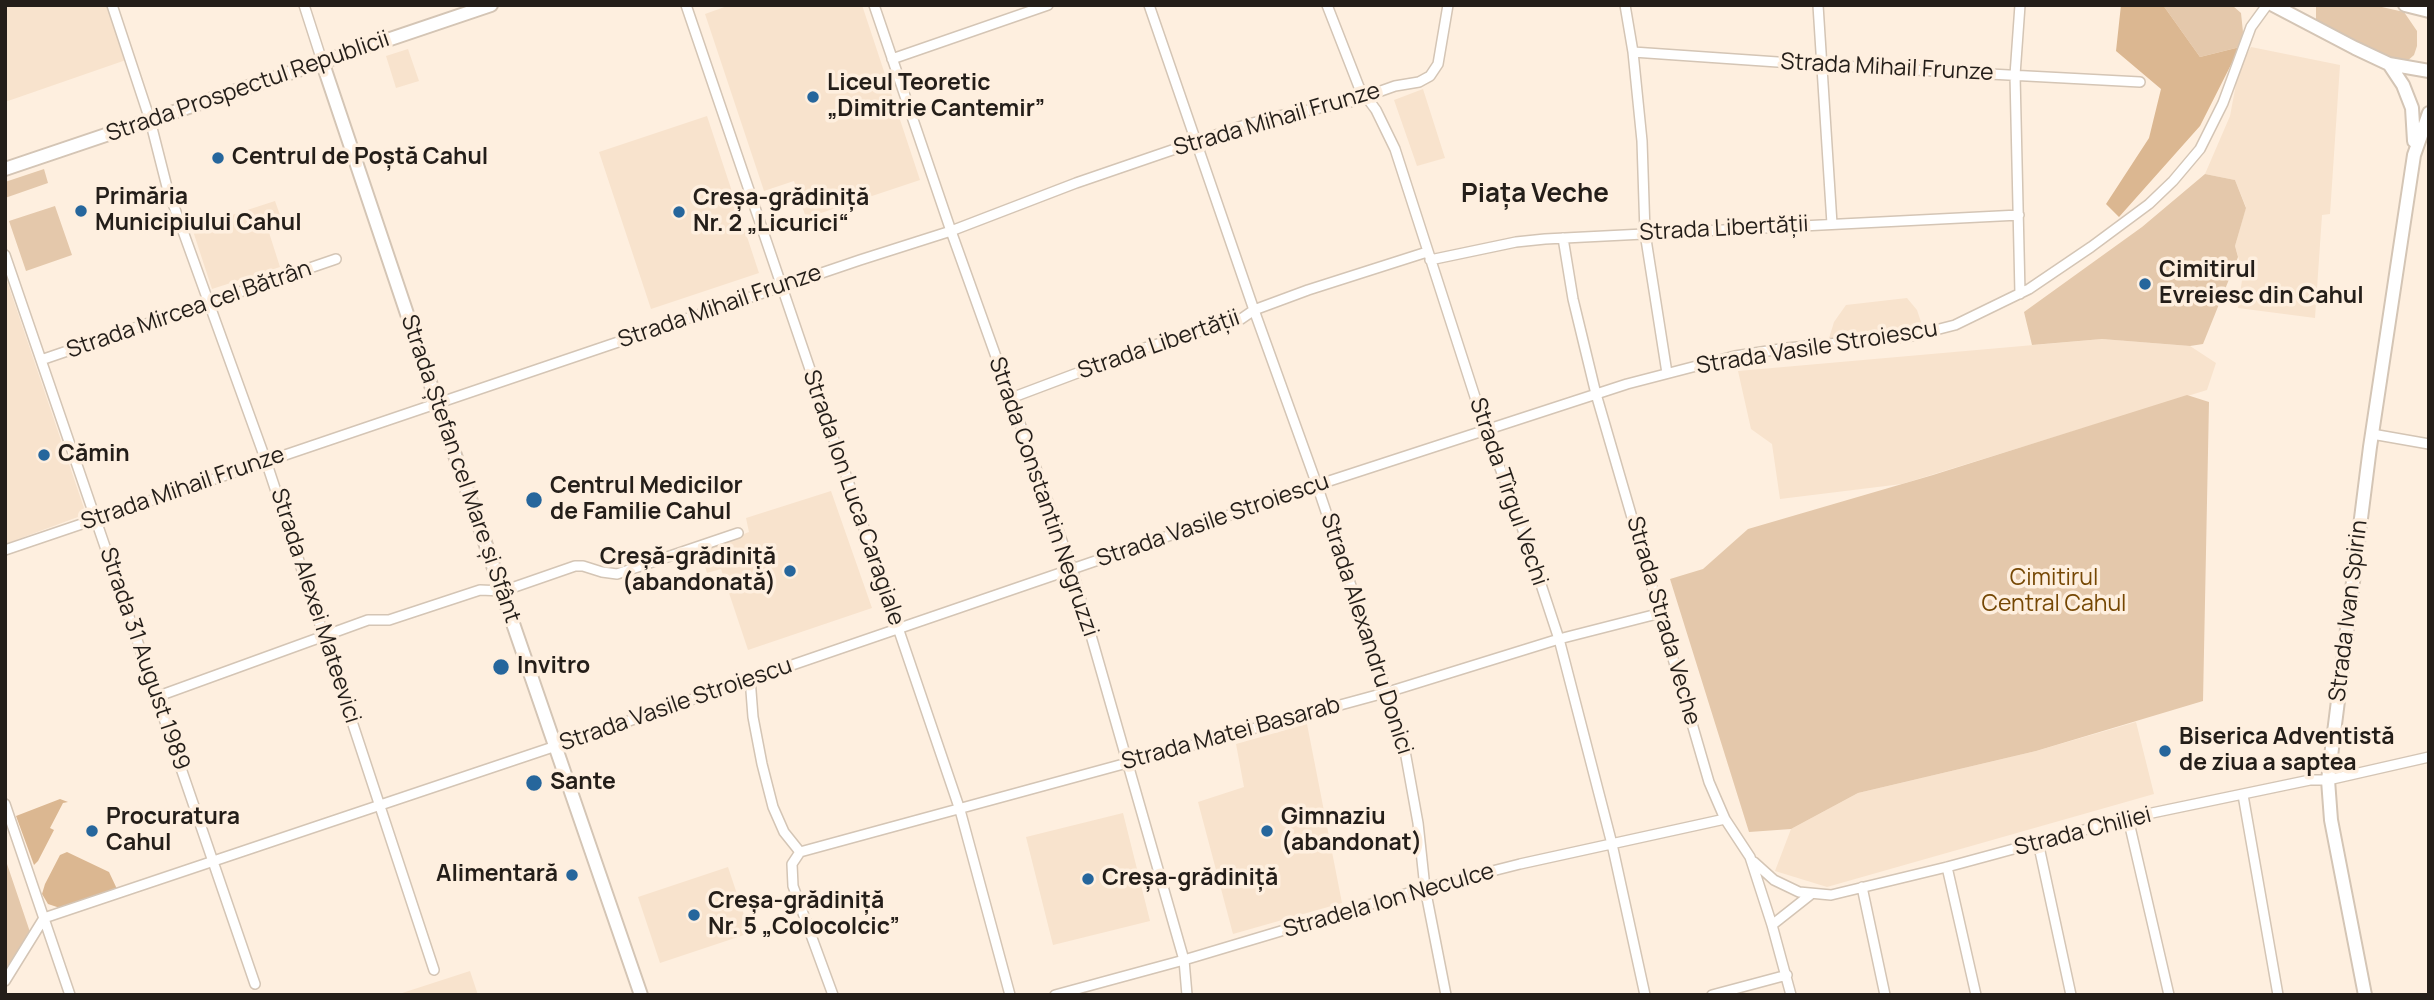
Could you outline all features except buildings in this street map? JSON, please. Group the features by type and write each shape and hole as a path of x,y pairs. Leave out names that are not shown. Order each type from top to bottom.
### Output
{"main road":[{"name":"Strada Prospectul Republicii","path":"5,170 491,5"},
{"path":"2273,5 2389,64 2429,71"},
{"path":"2405,5 2429,11"},
{"name":"Strada Ștefan cel Mare și Sfânt","path":"322,61 641,995"},
{"path":"2389,64 2403,85 2412,107 2414,155"},
{"path":"2414,155 2429,113"},
{"name":"Strada Ivan Spirin","path":"2365,995 2336,854 2328,780 2372,434 2414,155"}],"street":[{"name":"Strada Alexei Mateevici","path":"112,5 150,120 164,178 266,461 434,970"},
{"path":"304,5 322,61"},
{"name":"Strada Ion Luca Caragiale","path":"686,5 960,810 1010,995"},
{"name":"Strada Constantin Negruzzi","path":"874,5 951,231 1072,569 1184,960 1187,995"},
{"path":"892,59 1048,5"},
{"name":"Strada Alexandru Donici","path":"1149,5 1404,740 1418,823 1425,888 1446,995"},
{"name":"Strada Tîrgul Vechi","path":"1327,5 1349,64 1366,98 1387,128 1486,431 1559,639 1612,844 1645,995"},
{"name":"Strada Mihail Frunze","path":"5,550 951,231 1076,183 1197,141 1279,116 1366,98 1395,86 1419,82 1434,70 1440,55 1448,5"},
{"path":"1625,5 1633,52 1642,141 1645,233 1667,373"},
{"path":"1818,5 1832,224"},
{"path":"2020,5 2015,75 2020,294"},
{"name":"Strada Vasile Stroiescu","path":"44,918 1317,485 1596,394 1735,356 1787,348 1912,337 1955,325 2020,294 2091,247 2149,204 2173,181 2200,149 2223,103 2251,27 2267,5"},
{"name":"Strada Mihail Frunze","path":"1633,52 2140,82"},
{"name":"Strada Libertății","path":"1011,398 1141,349 1241,319 1254,310 1429,256 1516,242 1563,238 2019,215"},
{"name":"Strada Strada Veche","path":"1563,238 1573,299 1596,394 1709,782 1725,819 1749,857 1772,925 1791,995"},
{"name":"Strada 31 August 1989","path":"5,255 255,984"},
{"name":"Strada Mircea cel Bătrân","path":"41,360 336,259"},
{"path":"2372,434 2429,444"},
{"path":"156,697 368,620 391,620 480,590 502,591 575,566 617,574 738,533"},
{"name":"Strada Matei Basarab","path":"800,852 1388,692 1559,639 1661,612"},
{"path":"750,678 755,729 773,807 784,832 800,852 792,864 793,886 832,995"},
{"name":"Strada Chiliei","path":"1749,857 1774,880 1799,892 1831,895 1947,867 2127,818 2310,780 2328,780 2429,757"},
{"path":"2243,795 2278,995"},
{"path":"5,804 70,995"},
{"path":"2127,818 2169,995"},
{"name":"Stradela Ion Neculce","path":"1055,995 1184,960 1425,888 1725,819"},
{"path":"2038,842 2071,995"},
{"path":"1947,867 1976,995"},
{"path":"1862,887 1885,995"},
{"path":"1772,925 1810,895"},
{"path":"5,981 44,918"},
{"path":"1712,995 1787,975"}],"shaded area":[{"path":"5,5 107,5 126,60 5,102"},
{"name":"Liceul Teoretic „Dimitrie Cantemir”","path":"730,5 862,5 920,180 806,218 794,181 764,191 705,14"},
{"path":"2121,5 2163,5 2200,57 2240,47 2200,126 2119,217 2106,204 2149,138 2161,89 2116,51"},
{"path":"2251,47 2340,65 2330,214 2322,215 2315,318 2238,308 2243,273 2235,246 2246,207 2235,180 2205,174 2230,116 2239,68"},
{"path":"408,49 419,81 396,88 386,56"},
{"path":"1423,89 1445,158 1417,166 1394,100"},
{"name":"Creșa-grădiniță Nr. 2 „Licurici“","path":"707,116 759,273 651,309 599,152"},
{"path":"275,201 280,215 265,220 280,267 212,289 192,228"},
{"path":"5,275 86,514 5,544"},
{"path":"1907,298 1917,310 1924,331 1827,345 1834,322 1846,305"},
{"path":"2102,339 2190,346 2216,363 2207,390 1902,484 1780,499 1772,444 1751,429 1738,371"},
{"name":"Creșă-grădiniță (abandonată)","path":"831,491 872,608 748,650 721,569 707,573 700,551 749,532 746,518"},
{"path":"2136,722 2154,794 1827,887 1775,871 1791,829 1858,793 2036,751"},
{"name":"Gimnaziu (abandonat)","path":"1307,724 1342,903 1233,934 1198,802 1244,787 1236,744"},
{"path":"60,799 68,802 63,803 50,828 54,830 34,865 16,816"},
{"name":"Creșa-grădiniță","path":"1123,813 1150,921 1053,945 1026,837"},
{"path":"67,852 109,872 117,889 60,908 48,904 42,894 45,884 60,855"},
{"name":"Creșa-grădiniță Nr. 5 „Colocolcic”","path":"728,867 750,933 660,963 638,897"},
{"path":"470,971 478,995 396,995"}],"green space":[{"path":"2163,5 2233,6 2241,13 2243,32 2240,47 2200,57"},
{"path":"2316,5 2373,5 2404,12 2417,31 2414,55 2405,63 2361,46 2319,23 2316,20"},
{"path":"44,169 48,183 5,198 5,182"},
{"name":"Cimitirul Evreiesc din Cahul","path":"2205,174 2235,180 2246,208 2235,246 2238,257 2203,344 2190,346 2102,339 2032,345 2024,312 2142,227"},
{"path":"55,206 72,255 26,271 9,221"},
{"name":"Cimitirul Central Cahul","path":"2187,395 2209,402 2203,701 2036,751 1858,793 1791,829 1749,832 1670,579 1703,569 1748,529 1933,475"},
{"path":"5,858 30,932 5,973"}],"place":[{"name":"Liceul Teoretic „Dimitrie Cantemir”","path":"813,97"},
{"name":"Centrul de Poștă Cahul","path":"218,158"},
{"name":"Primăria Municipiului Cahul","path":"81,211"},
{"name":"Creșa-grădiniță Nr. 2 „Licurici“","path":"679,212"},
{"name":"Cimitirul Evreiesc din Cahul","path":"2145,284"},
{"name":"Cămin","path":"44,455"},
{"name":"Centrul Medicilor de Familie Cahul","path":"534,500"},
{"name":"Creșă-grădiniță (abandonată)","path":"790,571"},
{"name":"Invitro","path":"501,667"},
{"name":"Biserica Adventistă de ziua a saptea","path":"2165,751"},
{"name":"Sante","path":"534,783"},
{"name":"Procuratura Cahul","path":"92,831"},
{"name":"Gimnaziu (abandonat)","path":"1267,831"},
{"name":"Alimentară","path":"572,875"},
{"name":"Creșa-grădiniță","path":"1088,879"},
{"name":"Creșa-grădiniță Nr. 5 „Colocolcic”","path":"694,915"}],"district":[{"name":"Piața Veche","path":"1535,195"}]}
